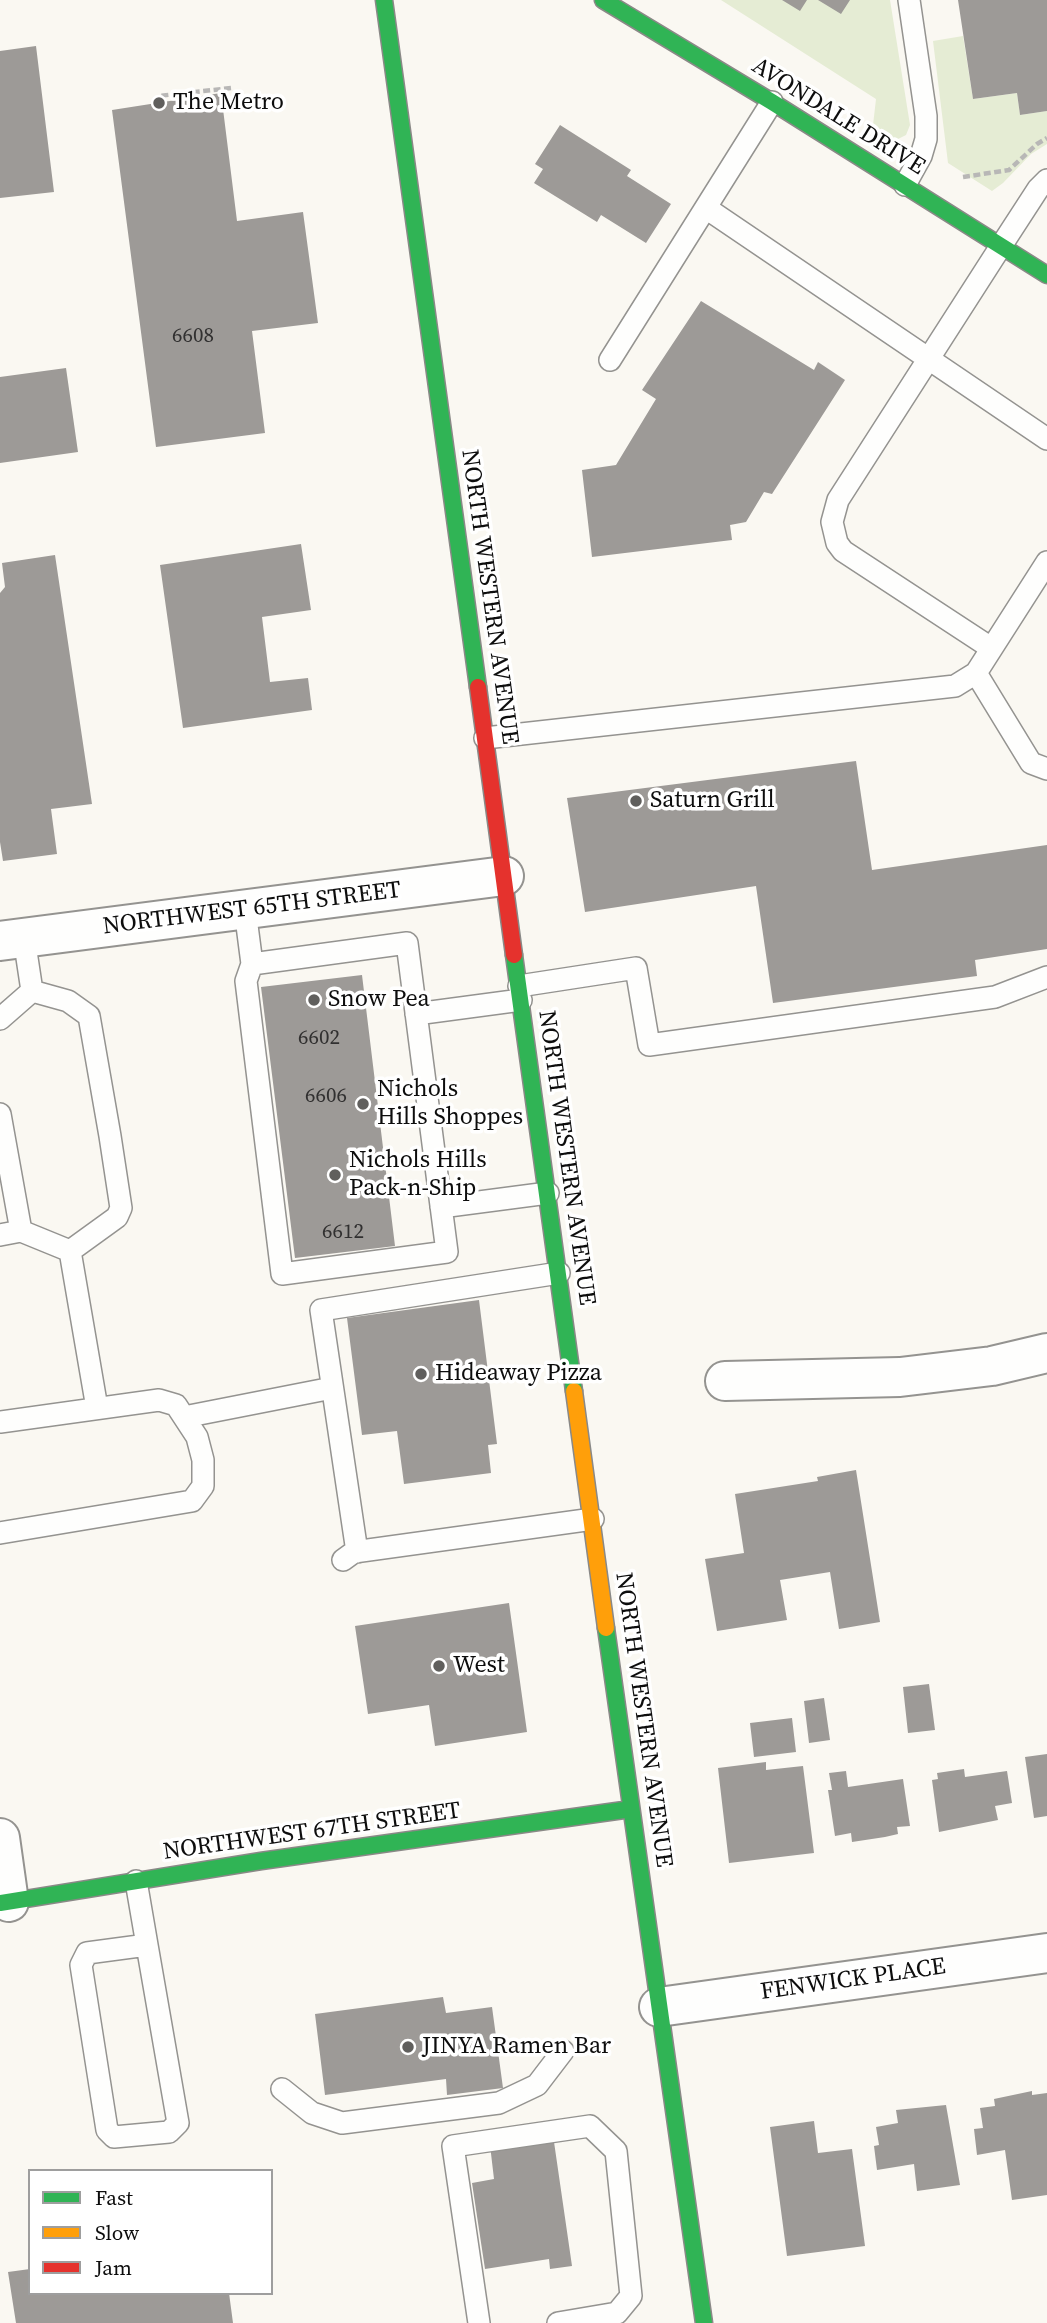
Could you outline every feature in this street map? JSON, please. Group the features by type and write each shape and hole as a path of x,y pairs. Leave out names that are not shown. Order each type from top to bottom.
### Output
{"main road":[{"name":"NORTH WESTERN AVENUE","path":"384,0 631,1809 704,2323"},
{"name":"AVONDALE DRIVE","path":"603,0 772,102 1047,275"},
{"name":"NORTHWEST 67TH STREET","path":"5,1903 136,1881 631,1809"}],"street":[{"name":"NORTHWEST 65TH STREET","path":"12,940 504,876"},
{"path":"725,1381 900,1377 992,1366 1047,1353"},
{"path":"0,1838 5,1903"},
{"name":"FENWICK PLACE","path":"659,2007 1047,1953"}],"lane":[{"path":"905,185 921,156 926,139 926,116 909,0"},
{"path":"610,360 772,102"},
{"path":"991,648 843,551 832,522 838,499 1038,189 1047,180"},
{"path":"706,208 1047,439"},
{"path":"485,738 955,686 976,673 1047,562"},
{"path":"976,673 1031,763 1047,769"},
{"path":"245,910 252,964 246,981 282,1274 447,1252 407,943 252,964"},
{"path":"12,940 32,991"},
{"path":"416,1014 636,968 649,1045 995,997 1047,977"},
{"path":"0,1019 32,991"},
{"path":"32,991 68,1001 89,1017 121,1208 117,1217 70,1251"},
{"path":"0,1114 10,1233 70,1251"},
{"path":"441,1207 548,1192"},
{"path":"70,1251 97,1408"},
{"path":"559,1273 321,1310 350,1556 593,1519"},
{"path":"184,1417 332,1388"},
{"path":"0,1422 159,1400 176,1405 197,1437 204,1460 202,1486 192,1501 0,1533"},
{"path":"136,1881 178,2123 169,2132 114,2137 107,2130 81,1965 88,1953 147,1945"},
{"path":"282,2089 312,2113 342,2123 499,2103 537,2085 563,2051"},
{"path":"479,2323 453,2146 590,2126 616,2151 631,2296 617,2313 558,2323"}],"path":[{"path":"159,103 158,96 231,88"},
{"path":"962,177 1009,170 1047,138"}],"green space":[{"path":"721,0 890,0 910,125 906,135 892,142 872,134 876,99"},
{"path":"963,36 973,99 1017,93 1020,115 1047,111 1047,144 1031,154 992,191 948,163 933,41"}],"building":[{"path":"782,0 807,0 800,11"},
{"path":"818,0 850,0 841,14"},
{"path":"958,0 1047,0 1047,111 1020,115 1017,93 973,99"},
{"path":"36,46 54,192 0,198 0,51"},
{"path":"221,93 237,221 303,212 318,323 252,331 265,433 156,447 112,110"},
{"path":"560,125 631,170 627,176 671,204 646,243 601,215 597,222 534,183 543,169 535,164"},
{"path":"701,301 814,370 818,362 845,380 772,494 764,492 746,522 730,525 732,540 592,557 582,470 616,465 656,399 642,390"},
{"path":"66,368 78,452 0,463 0,377"},
{"path":"301,544 311,610 262,617 270,682 308,678 312,710 183,728 160,565"},
{"path":"55,555 92,804 51,809 57,854 3,861 0,842 0,593 5,587 2,563"},
{"path":"856,761 872,870 1047,845 1047,949 975,960 977,976 773,1003 756,886 585,912 567,798"},
{"path":"362,975 395,1246 295,1258 261,987"},
{"name":"Hideaway Pizza","path":"479,1300 497,1444 488,1445 491,1473 404,1484 397,1431 362,1435 347,1318"},
{"path":"856,1470 880,1622 839,1629 830,1572 780,1580 787,1620 717,1631 705,1559 744,1553 735,1494 818,1481 817,1477"},
{"name":"West","path":"509,1603 527,1732 435,1746 429,1705 368,1714 355,1626"},
{"path":"929,1684 935,1730 908,1733 903,1687"},
{"path":"824,1698 830,1740 809,1743 804,1701"},
{"path":"792,1718 796,1752 754,1757 750,1723"},
{"path":"1047,1754 1047,1816 1034,1818 1025,1757"},
{"path":"766,1762 766,1770 803,1766 814,1853 729,1863 718,1768"},
{"path":"964,1769 965,1777 1007,1771 1012,1803 995,1806 998,1820 939,1832 932,1780 938,1779 937,1773"},
{"path":"846,1771 848,1787 903,1779 910,1826 897,1827 898,1834 852,1842 851,1833 835,1836 828,1790 832,1790 829,1773"},
{"name":"JINYA Ramen Bar","path":"443,1997 446,2013 492,2007 503,2088 447,2095 446,2079 325,2095 315,2014"},
{"path":"1032,2091 1032,2095 1047,2093 1047,2195 1012,2200 1005,2150 977,2155 974,2129 983,2128 980,2108 995,2106 994,2099"},
{"path":"946,2105 960,2185 917,2191 914,2164 877,2170 874,2146 879,2145 876,2127 898,2123 896,2110"},
{"path":"814,2121 818,2153 852,2149 865,2246 787,2256 770,2127"},
{"path":"553,2135 572,2266 550,2269 549,2259 485,2269 472,2183 494,2179 490,2145"},
{"path":"28,2269 28,2295 229,2295 233,2323 16,2323 8,2272"}],"traffic: fast":[{"path":"384,0 478,687"},
{"path":"603,0 772,102 1047,275"},
{"path":"514,955 574,1391"},
{"path":"606,1628 704,2323"},
{"path":"0,1903 261,1861 631,1809"}],"traffic: slow":[{"path":"574,1391 606,1628"}],"traffic: jam":[{"path":"478,687 514,955"}],"place":[{"name":"The Metro","path":"159,103"},
{"name":"Saturn Grill","path":"636,801"},
{"name":"Snow Pea","path":"314,1000"},
{"name":"Nichols Hills Shoppes","path":"363,1104"},
{"name":"Nichols Hills Pack-n-Ship","path":"335,1175"},
{"name":"Hideaway Pizza","path":"421,1374"},
{"name":"West","path":"439,1666"},
{"name":"JINYA Ramen Bar","path":"408,2047"}]}
